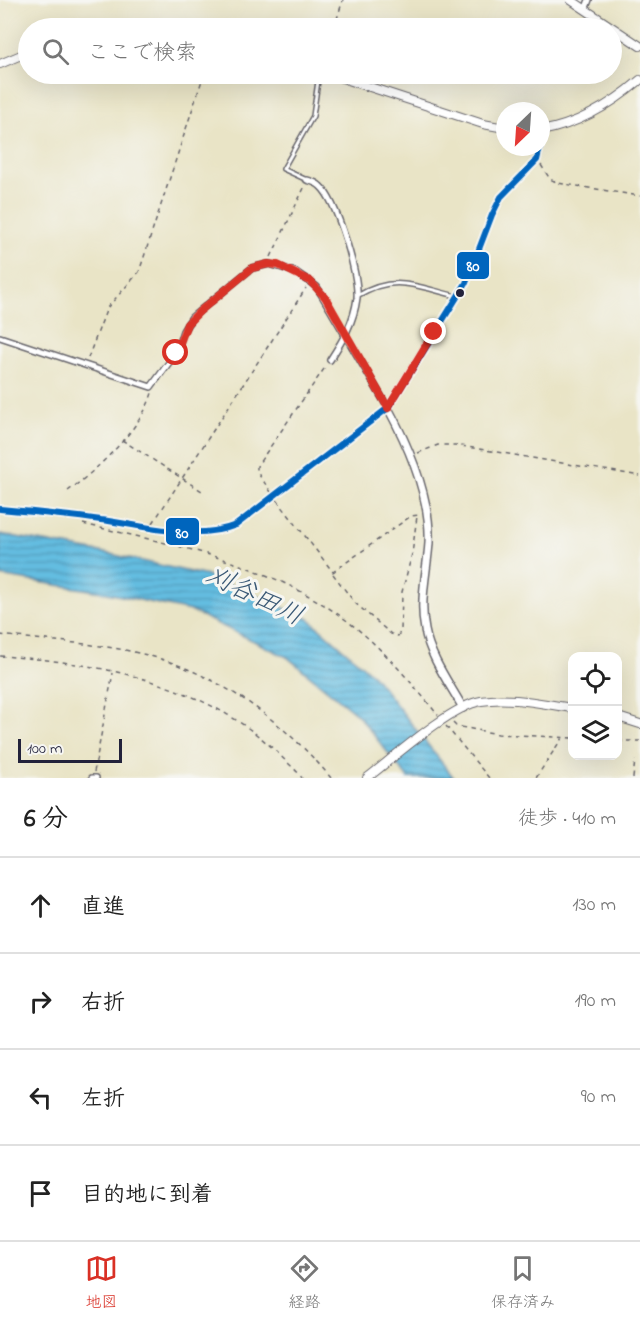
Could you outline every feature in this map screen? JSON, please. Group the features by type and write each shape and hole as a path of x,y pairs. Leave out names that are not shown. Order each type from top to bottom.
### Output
{"main road":[{"path":"571,0 597,18"},
{"path":"622,34 640,46"},
{"path":"0,64 18,56"},
{"path":"550,129 573,123 590,115 640,80"},
{"path":"361,84 496,126"},
{"path":"367,778 441,722 478,701 502,699 568,707"},
{"path":"622,718 640,724"}],"street":[{"path":"585,10 589,0"},
{"path":"0,509 151,526 192,533 215,533 236,525 388,408 476,261 492,215 501,197 537,160 538,156"},
{"path":"307,180 320,185 324,191 349,246 357,296 347,335 330,360"},
{"path":"0,337 151,387 176,353 183,331 192,317 252,268 268,264 287,268 310,281 325,297 347,335 388,408 409,457 427,514 429,542 422,602 424,629 436,658 463,708"}],"lane":[{"path":"307,180 283,170 313,116 318,84"},
{"path":"357,296 383,283 399,282 457,296"}],"path":[{"path":"337,18 343,0"},
{"path":"85,365 107,308 139,272 201,84"},
{"path":"537,160 550,179 558,183 640,196"},
{"path":"268,264 307,180"},
{"path":"151,526 310,281"},
{"path":"330,360 257,466 257,472 355,603 391,634 398,636 401,630 402,592 412,554 417,515"},
{"path":"68,491 93,472 140,420 151,397 151,387"},
{"path":"122,440 205,493"},
{"path":"409,457 438,445 455,445 640,476"},
{"path":"333,572 411,516 427,514"},
{"path":"75,522 205,552 296,588 323,604 369,639 405,674 441,722 489,778"},
{"path":"0,635 124,651 164,660 235,692 309,751 331,778"},
{"path":"0,656 41,658 138,676 169,687 220,711 260,736 302,778"},
{"path":"94,778 114,672"},
{"path":"453,722 456,726 498,734 568,738"},
{"path":"536,778 563,738"},
{"path":"622,741 640,741"},
{"path":"633,778 635,760"}],"water":[{"name":"刈谷田川","path":"0,534 110,554 212,577 309,619 373,675 454,778 408,778 357,714 287,657 191,611 103,592 0,576"}],"transit line":[{"name":"80","path":"0,509 117,522 169,531 203,532 236,525 388,408 466,283 501,197 537,160 538,156"}],"route":[{"path":"176,353 183,331 192,317 252,268 268,264 296,272 317,287 325,297 388,408 434,332"}]}
